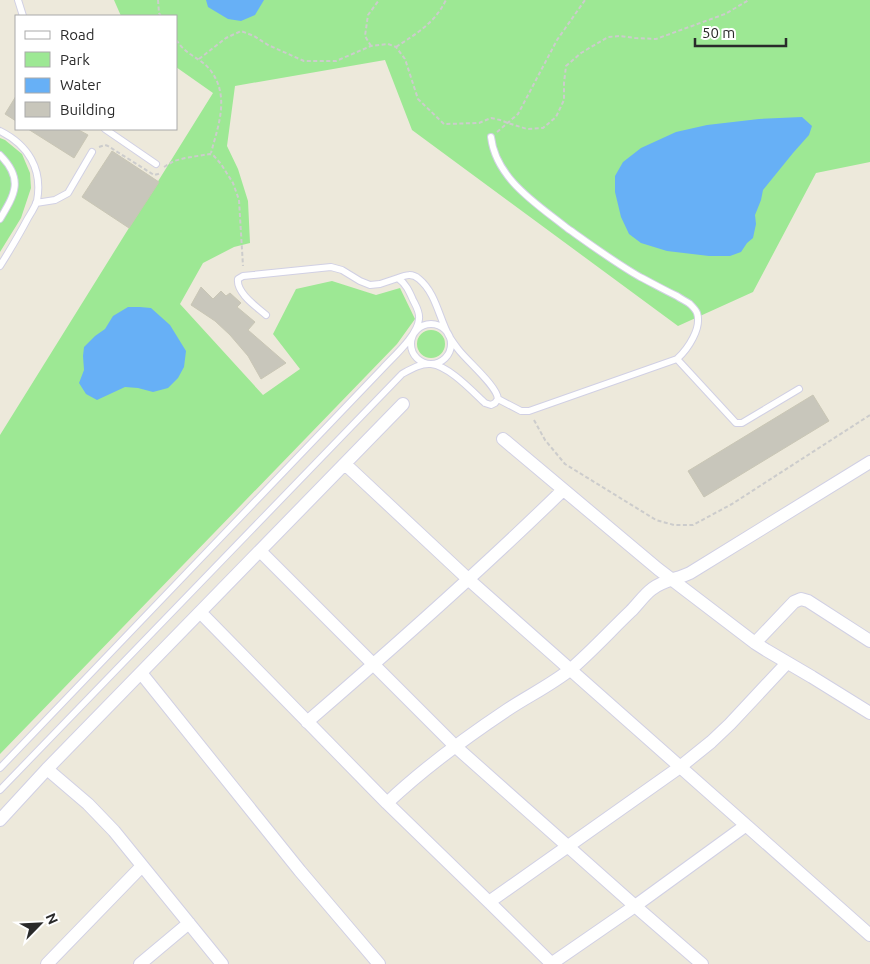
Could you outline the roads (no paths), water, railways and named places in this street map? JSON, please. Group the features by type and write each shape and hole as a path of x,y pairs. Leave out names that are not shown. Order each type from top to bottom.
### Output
{"street":[{"path":"0,820 403,404"},
{"path":"502,439 672,580 756,643 870,713"},
{"path":"387,803 404,787 456,747 509,709 571,669 652,589 661,583 690,573 870,462"},
{"path":"345,464 468,579 870,935"},
{"path":"307,722 468,579 563,490"},
{"path":"260,551 456,747 702,964"},
{"path":"756,643 794,602 801,599 808,601 870,641"},
{"path":"200,612 387,803 551,964 746,826"},
{"path":"489,902 680,767 730,724 787,663"},
{"path":"142,673 300,871 379,964"},
{"path":"47,770 102,817 222,964"},
{"path":"47,964 142,866"},
{"path":"140,964 189,923"}],"lane":[{"path":"18,0 23,15"},
{"path":"106,130 156,164"},
{"path":"0,131 12,137 26,150 34,164 38,184 36,203 0,266"},
{"path":"491,138 492,148 503,169 514,184 529,198 604,255 690,304 696,312 698,326 685,352 677,359 529,412 521,411 498,399"},
{"path":"36,203 55,200 68,193 92,152"},
{"path":"0,155 15,178 15,188 13,196 0,219"},
{"path":"0,790 402,374 418,366 437,364 448,355 450,349 449,336 432,298 424,283 413,275 370,285 342,270 331,267 243,276 238,279 237,285 240,291 266,315"},
{"path":"0,768 377,376 416,332 420,327 433,325 445,330 463,356 498,394 498,399 495,403 490,405 485,403 449,372 440,367 424,363 414,356 411,344 416,332 419,319 418,312 404,283 398,278"},
{"path":"677,359 736,423 742,423 799,389"}],"water":[{"path":"206,0 264,0 255,15 241,21 228,19 208,7"},
{"path":"802,117 812,126 809,135 763,190 755,215 756,224 753,238 741,252 730,256 709,256 667,251 641,243 629,234 621,217 615,192 615,176 623,162 641,148 676,132 707,125 759,119"},
{"path":"128,307 151,308 170,325 186,351 184,367 178,378 168,388 153,392 125,387 97,400 86,394 79,383 84,370 84,347 105,329 113,316"}]}
